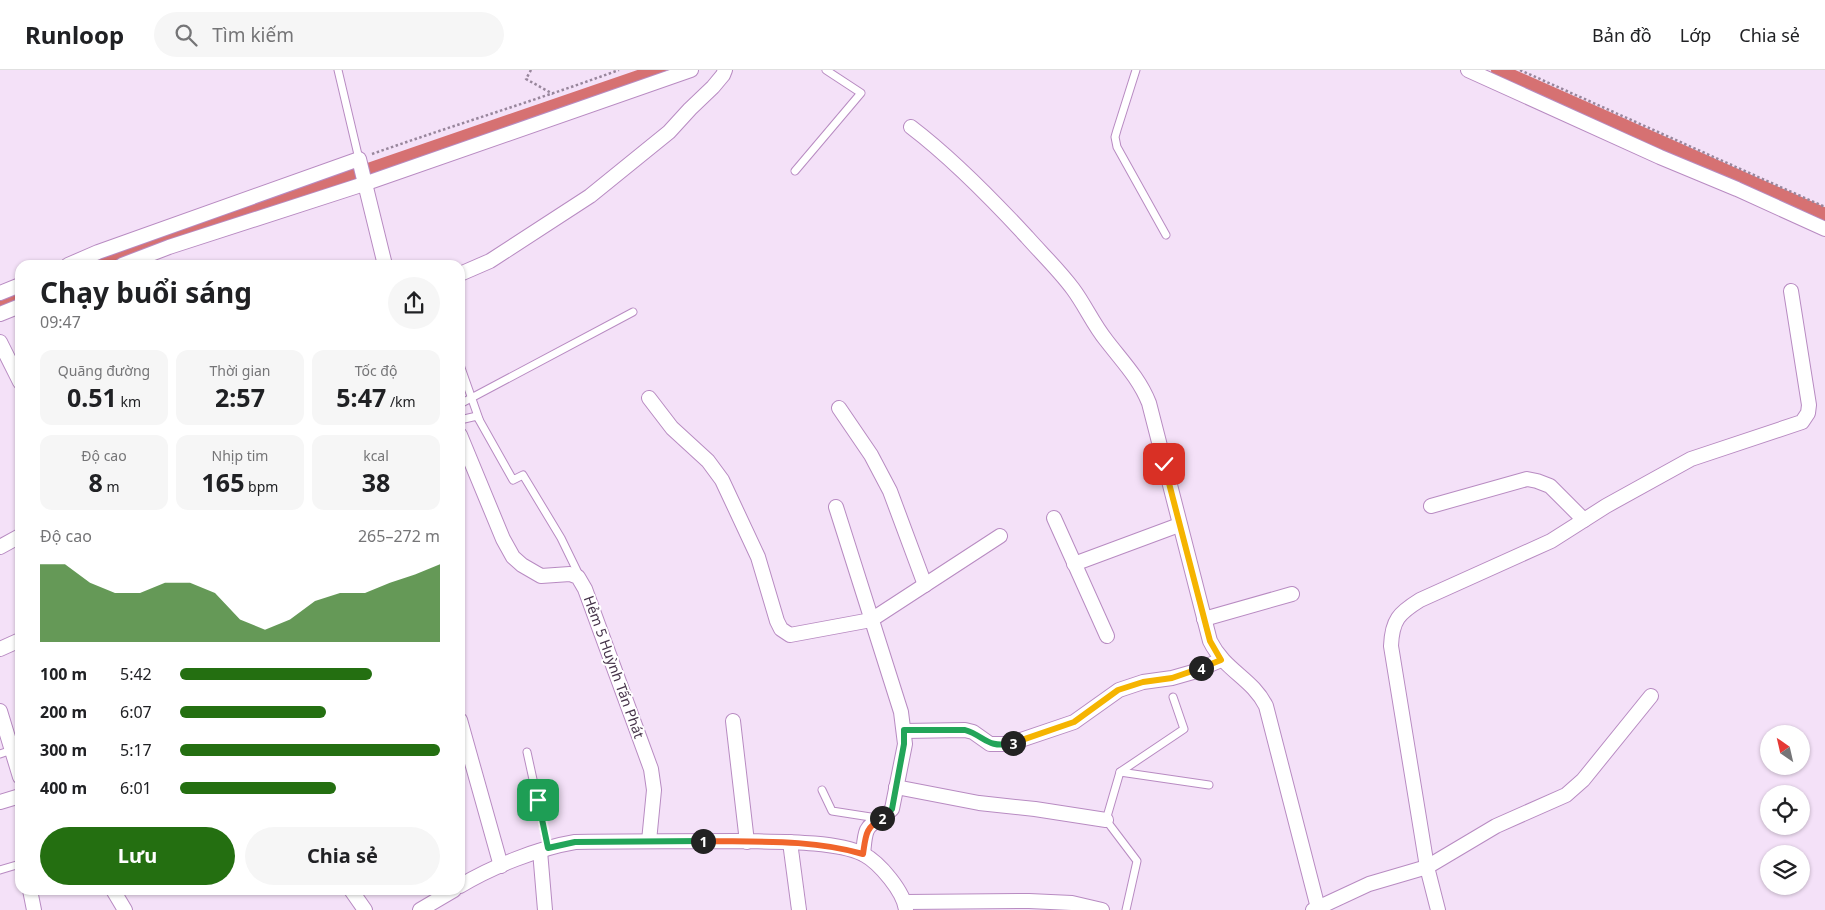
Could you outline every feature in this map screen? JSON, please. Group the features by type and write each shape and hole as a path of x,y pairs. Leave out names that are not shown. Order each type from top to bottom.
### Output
{"street":[{"path":"80,260 98,252 362,173 691,70"},
{"path":"465,272 490,261 590,196 669,132 723,76 725,70"},
{"path":"1468,70 1825,228"},
{"path":"911,126 942,152 987,196 1048,260 1073,289 1105,339 1136,376 1144,389 1210,641 1221,660 1252,685 1266,706 1315,909 1368,884 1427,867 1496,826 1556,800 1574,789 1651,696"},
{"path":"135,260 362,173"},
{"path":"362,173 384,260"},
{"path":"0,293 15,287"},
{"path":"1438,910 1427,867 1391,646 1391,632 1396,620 1404,610 1420,600 1551,541 1606,506 1691,459 1794,425 1805,419 1810,406 1791,291"},
{"path":"0,314 15,308"},
{"path":"0,342 15,372"},
{"path":"649,398 672,428 708,461 722,480 758,557 777,621 785,633 790,635 871,620 1000,536"},
{"path":"839,408 871,455 890,491 925,585"},
{"name":"Hẻm 5 Huỳnh Tấn Phát","path":"465,447 503,540 513,556 522,566 540,576 570,574 578,577 582,582 651,769 654,790 649,841"},
{"path":"1431,506 1527,479 1550,486 1584,520"},
{"path":"836,507 897,696 904,730 904,744 892,809 867,831 863,854"},
{"path":"1054,518 1107,636"},
{"path":"1074,564 1179,525"},
{"path":"0,547 15,539"},
{"path":"1204,618 1292,594"},
{"path":"0,649 15,642"},
{"path":"904,730 965,730 972,732 990,744 1010,744 1074,722 1108,696 1124,688 1143,682 1172,678 1193,672 1221,660"},
{"path":"0,711 6,752 15,768"},
{"path":"733,721 747,842"},
{"path":"465,738 501,866"},
{"path":"896,787 979,803 1106,820"},
{"path":"0,802 15,798"},
{"path":"465,884 501,866 544,849 575,842 790,842 839,847 863,854 883,870 906,906 1029,901 1072,904 1102,910"},
{"path":"790,842 799,910"},
{"path":"544,849 545,910"},
{"path":"31,895 34,910"},
{"path":"116,895 125,910"},
{"path":"354,895 365,910"},
{"path":"420,910 446,895"}],"lane":[{"path":"338,70 362,173"},
{"path":"795,171 861,93 826,70"},
{"path":"1136,70 1115,137 1117,147 1166,235"},
{"path":"465,401 634,312"},
{"path":"465,377 480,420 513,480 523,475 561,538 582,582"},
{"path":"465,419 477,416 480,420"},
{"path":"1126,910 1137,862 1106,820 1120,772 1184,729 1174,697"},
{"path":"527,752 544,849"},
{"path":"1120,772 1209,785"},
{"path":"822,790 832,811 880,819"},
{"path":"0,870 15,866"}],"path":[{"path":"532,70 526,79 553,94"},
{"path":"362,173 444,128 553,94 619,70"},
{"path":"1520,70 1825,207"}],"waterway":[{"path":"107,260 659,70"},
{"path":"1498,70 1825,215"},
{"path":"0,304 15,297"}],"route":[{"path":"538,800 548,848 575,842 790,842 839,847 863,854 867,831 892,809 904,744 904,730 965,730 972,732 990,744 1010,744 1074,722 1108,696 1130,685 1172,678 1193,672 1221,660 1210,641 1164,464"}]}
